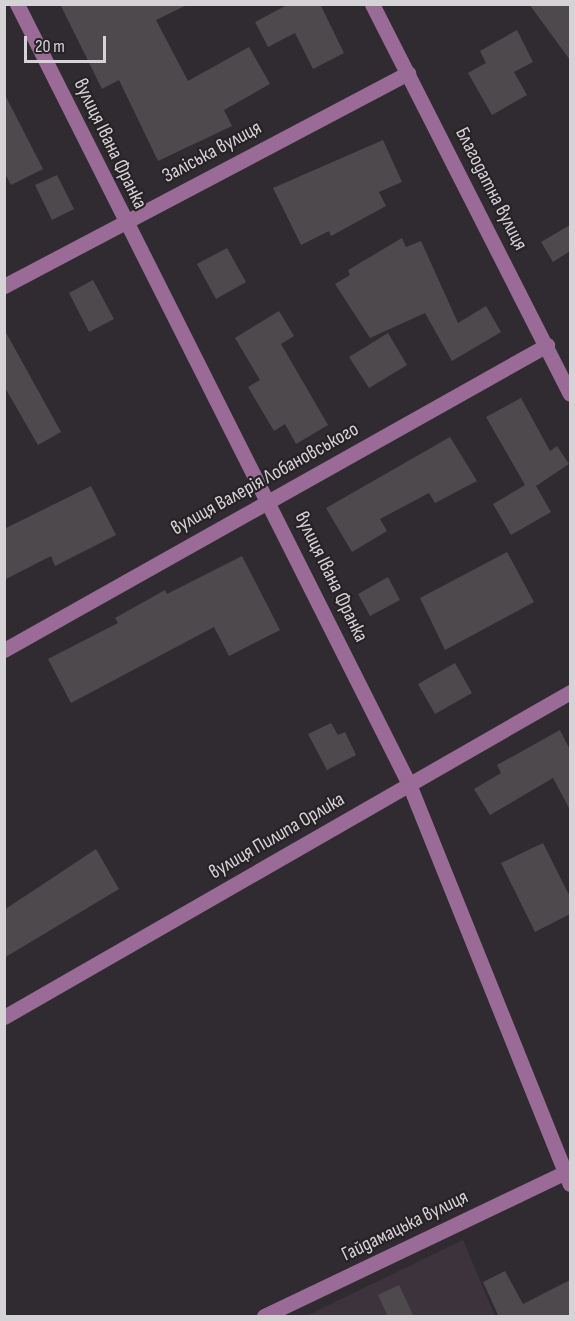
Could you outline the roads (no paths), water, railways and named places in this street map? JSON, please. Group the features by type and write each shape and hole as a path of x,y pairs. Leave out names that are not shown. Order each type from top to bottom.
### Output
{"street":[{"name":"вулиця Івана Франка","path":"17,4 124,221 270,500 409,784 567,1179"},
{"name":"Благодатна вулиця","path":"372,4 570,394"},
{"name":"Заліська вулиця","path":"4,286 408,73"},
{"name":"вулиця Валерія Лобановського","path":"4,650 547,345"},
{"name":"вулиця Пилипа Орлика","path":"4,1017 570,692"},
{"name":"Гайдамацька вулиця","path":"264,1317 567,1179"}]}
